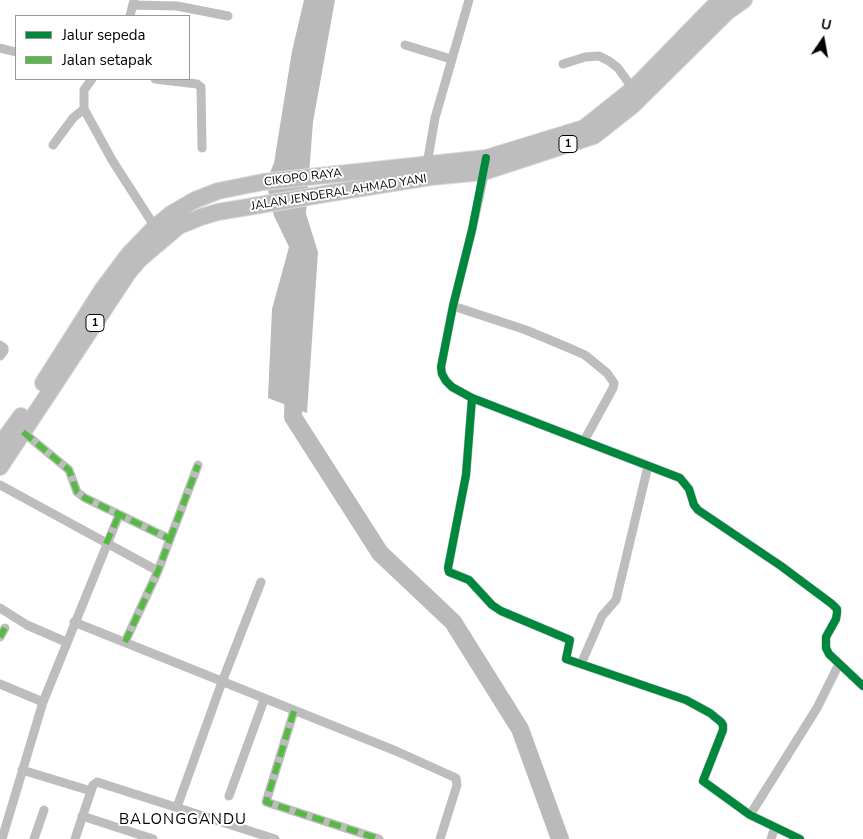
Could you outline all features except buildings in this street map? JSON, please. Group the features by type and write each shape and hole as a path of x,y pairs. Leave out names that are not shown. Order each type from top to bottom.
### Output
{"highway":[{"name":"1","path":"485,165 584,128 634,89 714,6 723,0"},
{"name":"1","path":"429,170 485,165 594,136 632,106 726,12 744,0"},
{"name":"CIKOPO RAYA","path":"155,227 171,214 195,200 218,191 262,182 389,168 429,170"},
{"name":"JALAN JENDERAL AHMAD YANI","path":"0,467 3,448 23,432 82,344 115,290 140,260 179,226 201,216 218,212 343,190 429,170"},
{"name":"1","path":"3,448 102,290 129,254 155,227"}],"street":[{"path":"429,170 435,118 469,0"},
{"path":"130,15 134,3 177,6 228,16"},
{"path":"405,45 451,59"},
{"path":"0,48 15,52"},
{"path":"562,64 586,57 599,56 618,68 634,89"},
{"path":"91,80 84,90 84,109 112,160 155,227"},
{"path":"163,80 197,84 201,87 202,148"},
{"path":"53,145 73,118 84,109"},
{"path":"485,165 472,230 453,306 441,367 442,374 452,387 472,398 680,478 689,489 694,505 698,510 801,580 837,609 825,644 829,654 863,686"},
{"path":"453,306 526,330 569,348 585,355 607,373 614,383 614,388 584,441"},
{"path":"0,345 4,348 0,356"},
{"path":"472,398 466,475 448,569 450,572 469,580 492,605 501,611 570,640 565,659 686,700 721,722 723,730 703,780 750,815 800,839"},
{"path":"23,432 69,470 77,492 119,515 170,539"},
{"path":"125,642 158,571 198,465"},
{"path":"581,664 602,616 616,600 648,466"},
{"path":"0,485 158,571"},
{"path":"2,839 43,702 119,515"},
{"path":"177,807 222,682 261,582"},
{"path":"0,608 27,625 66,642"},
{"path":"74,622 264,700 396,751 456,778 457,785 440,839"},
{"path":"0,637 5,628"},
{"path":"750,815 816,708 839,664"},
{"path":"0,684 43,702"},
{"path":"229,796 264,700"},
{"path":"294,711 266,802 379,839"},
{"path":"22,770 177,807 275,839"},
{"path":"75,839 93,787"},
{"path":"34,839 44,810"},
{"path":"82,816 153,839"},
{"path":"772,839 775,827"},
{"path":"241,839 244,829"}],"shaded area":[{"path":"304,0 335,0 313,122 306,214 318,252 307,413 268,398 272,309 289,247 274,216 266,182 274,163 292,51"}],"waterway":[{"path":"294,385 293,417 380,553 453,622 520,729 560,839"}],"marked path":[{"path":"23,432 69,470 77,492 85,498 170,539 158,571 125,642"},
{"path":"170,539 198,465"},
{"path":"106,544 119,515"},
{"path":"0,637 5,628"},
{"path":"294,711 266,802 379,839"}],"cycle path":[{"path":"486,158 441,367 446,381 452,387 472,398 680,478 689,489 694,505 698,510 781,566 837,609 836,619 826,637 826,648 829,654 863,686"},
{"path":"472,398 466,475 448,568 449,572 469,580 492,605 501,611 570,640 566,659 686,700 710,713 721,722 723,730 703,781 750,815 800,839"}],"district":[{"name":"BALONGGANDU","path":"183,820"}]}
